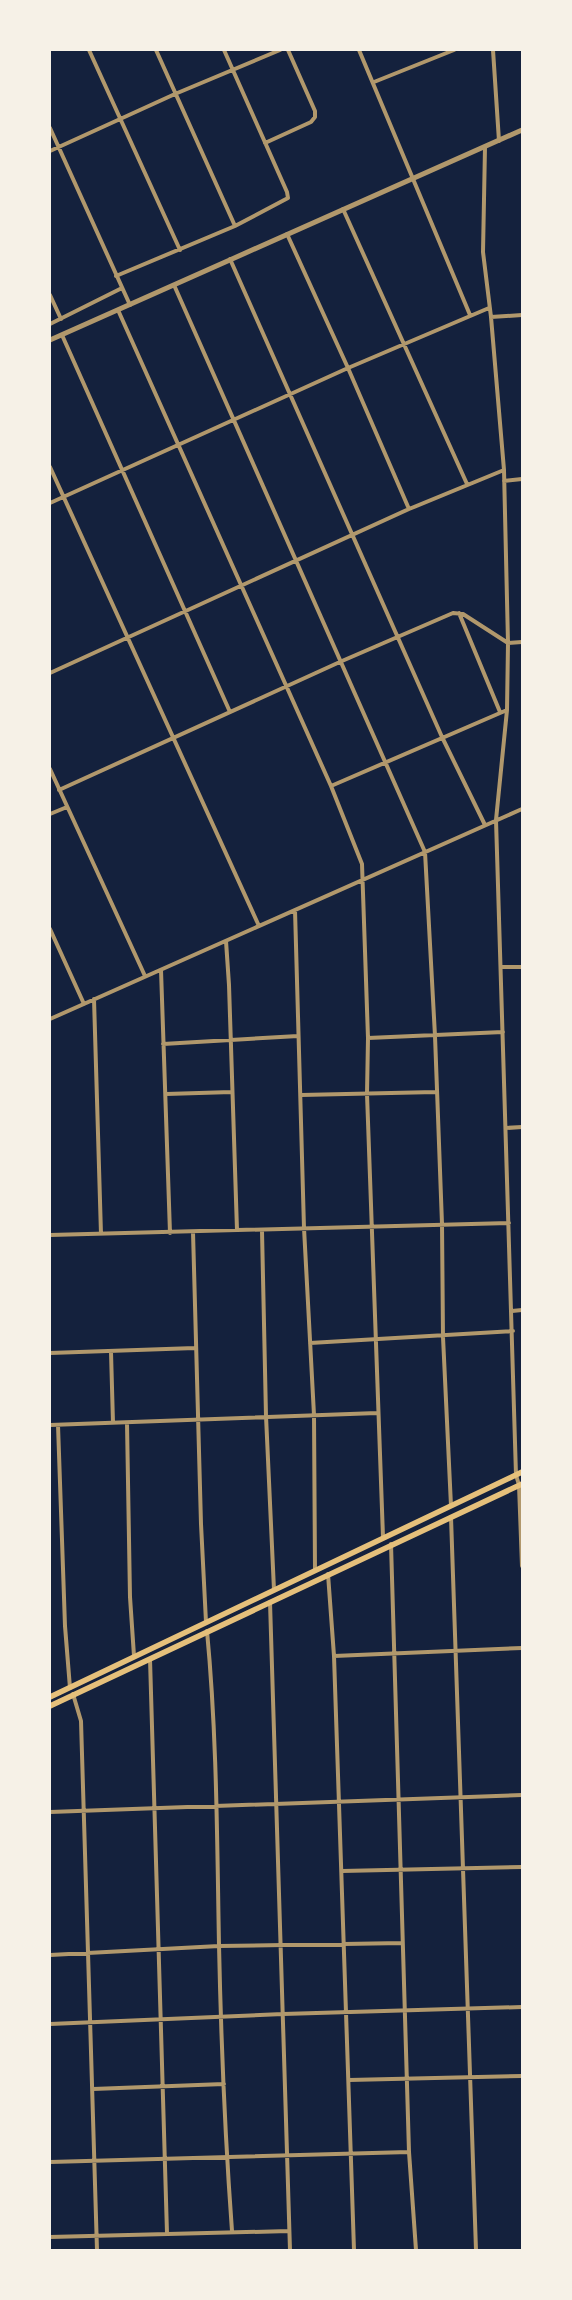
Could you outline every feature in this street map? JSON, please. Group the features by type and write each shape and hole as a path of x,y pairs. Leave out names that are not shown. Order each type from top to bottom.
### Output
{"main road":[{"path":"50,1697 383,1537 519,1474"},
{"path":"50,1706 520,1484"}],"street":[{"path":"90,50 120,120 180,250"},
{"path":"156,50 235,226"},
{"path":"116,276 235,226 288,198 287,192 224,50"},
{"path":"50,151 175,94 280,50"},
{"path":"265,143 311,122 315,118 315,111 288,50"},
{"path":"359,50 414,177 470,315"},
{"path":"374,82 454,50"},
{"path":"493,50 499,141"},
{"path":"50,128 130,305"},
{"path":"50,340 522,130"},
{"path":"485,147 483,252 491,317 504,470 508,643 507,710 496,820 522,1566"},
{"path":"343,209 467,484"},
{"path":"287,234 348,368 409,509"},
{"path":"230,259 399,636 442,737 486,825"},
{"path":"174,285 233,420 342,661 425,852 435,1036 442,1224 443,1336 450,1506"},
{"path":"50,324 122,288"},
{"path":"50,295 61,319"},
{"path":"50,503 122,468 179,445 348,368 489,308"},
{"path":"118,310 360,854 364,879 368,1038 367,1094 377,1413 383,1537"},
{"path":"491,317 522,315"},
{"path":"62,335 186,610 230,712"},
{"path":"50,467 259,926"},
{"path":"50,673 241,585 353,536 409,509 504,470"},
{"path":"504,481 522,479"},
{"path":"459,613 508,643 522,642"},
{"path":"59,790 342,661 399,636 459,613"},
{"path":"459,613 500,712"},
{"path":"331,786 507,710"},
{"path":"50,769 66,807 145,976"},
{"path":"50,814 66,807"},
{"path":"50,1019 522,809"},
{"path":"295,910 304,1228 314,1415 315,1570"},
{"path":"50,929 84,1004"},
{"path":"226,941 230,985 230,1040 237,1230"},
{"path":"501,967 522,967"},
{"path":"161,970 170,1233"},
{"path":"94,999 101,1234"},
{"path":"368,1038 503,1032"},
{"path":"163,1044 298,1036"},
{"path":"166,1094 232,1092"},
{"path":"301,1095 436,1092"},
{"path":"506,1128 522,1127"},
{"path":"50,1235 170,1233 237,1230 262,1231 304,1228 509,1223"},
{"path":"262,1231 266,1416 274,1590"},
{"path":"193,1232 195,1348 206,1622"},
{"path":"512,1311 522,1310"},
{"path":"310,1343 513,1332"},
{"path":"50,1353 195,1348"},
{"path":"111,1352 113,1423"},
{"path":"50,1425 377,1413"},
{"path":"127,1423 130,1597 134,1656"},
{"path":"58,1425 65,1626 70,1688"},
{"path":"451,1517 476,2250"},
{"path":"391,1544 396,1654 409,2152 416,2250"},
{"path":"328,1574 334,1656 354,2250"},
{"path":"270,1601 282,1945 286,2156 290,2250"},
{"path":"207,1631 217,1805 221,2016 227,2157 232,2231"},
{"path":"334,1656 522,1648"},
{"path":"150,1659 158,1950 162,2018 167,2232"},
{"path":"73,1694 81,1721 87,1953 96,2161 97,2250"},
{"path":"50,1812 276,1802 460,1798 522,1795"},
{"path":"342,1872 463,1870 522,1867"},
{"path":"50,1955 219,1946 403,1943"},
{"path":"50,2024 162,2018 522,2007"},
{"path":"349,2080 407,2080 471,2076 522,2076"},
{"path":"93,2089 224,2084"},
{"path":"50,2162 409,2152"},
{"path":"50,2237 167,2232 289,2230"}]}
